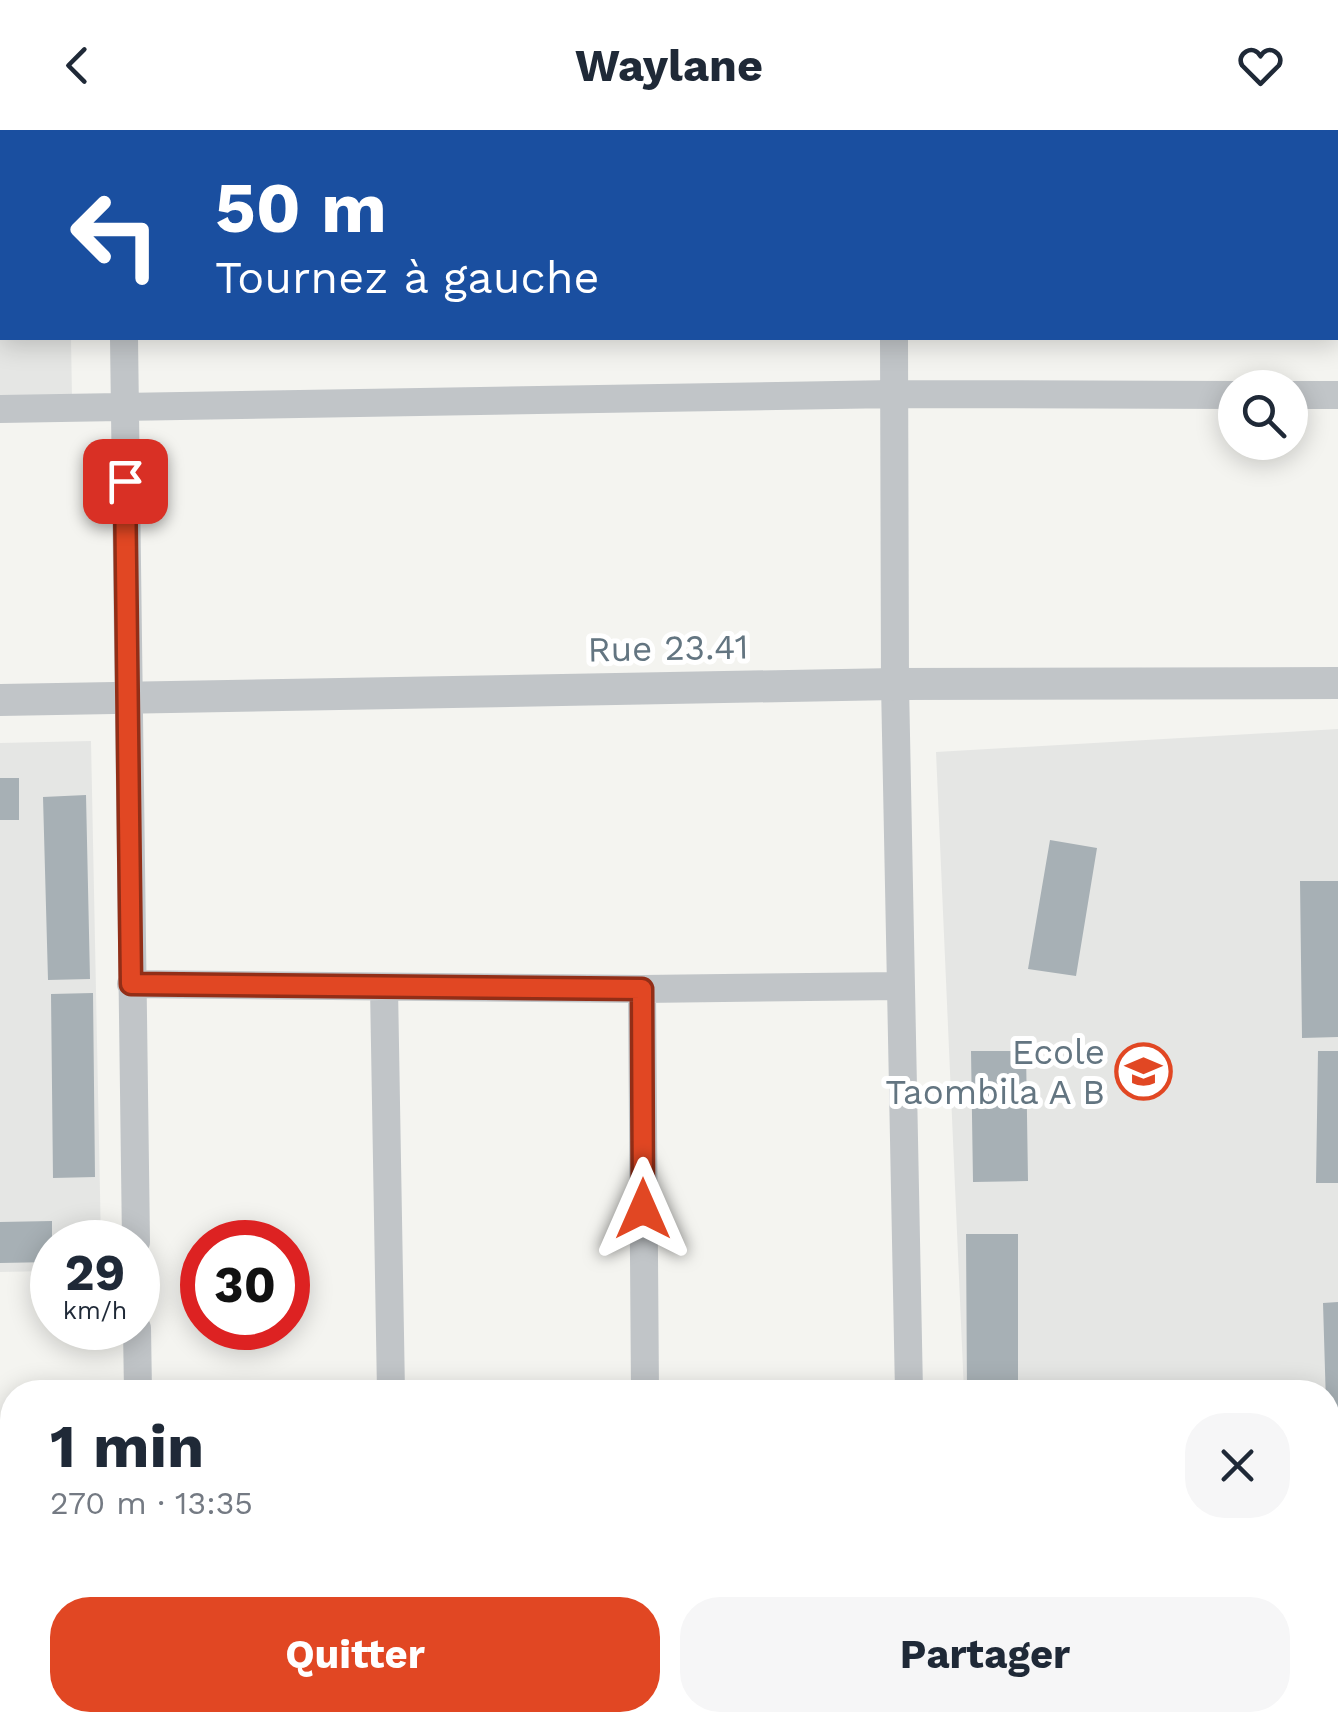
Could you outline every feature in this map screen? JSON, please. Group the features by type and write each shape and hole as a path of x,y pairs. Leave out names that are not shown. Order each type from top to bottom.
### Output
{"street":[{"path":"124,340 136,1220"},
{"path":"894,340 895,684 909,1380"},
{"path":"0,409 895,394 1218,395"},
{"path":"1308,395 1338,395"},
{"name":"Rue 23.41","path":"0,700 895,684 1338,683"},
{"path":"131,984 642,989 901,986"},
{"path":"384,987 390,1380"},
{"path":"642,989 645,1380"},
{"path":"137,1350 138,1380"}],"shaded area":[{"path":"0,340 71,340 72,399 0,398"},
{"name":"Ecole Taombila A B","path":"1338,729 1338,1380 963,1380 936,752"},
{"path":"91,741 101,1220 30,1220 30,1271 0,1272 0,743"}],"building":[{"path":"0,778 19,778 19,820 0,820"},
{"path":"86,795 90,979 48,980 43,797"},
{"path":"1050,840 1097,848 1076,976 1028,969"},
{"path":"1300,881 1338,881 1338,1037 1302,1038"},
{"path":"93,993 95,1177 53,1178 51,994"},
{"path":"971,1051 1026,1051 1028,1181 973,1182"},
{"path":"1318,1051 1338,1051 1338,1183 1316,1183"},
{"path":"30,1221 30,1262 0,1263 0,1222"},
{"path":"966,1234 1018,1234 1018,1380 967,1380"},
{"path":"1338,1302 1338,1380 1325,1380 1323,1303"}],"place":[{"name":"Ecole Taombila A B","path":"1144,1072"}],"route":[{"path":"125,481 131,984 642,989 643,1209"}]}
